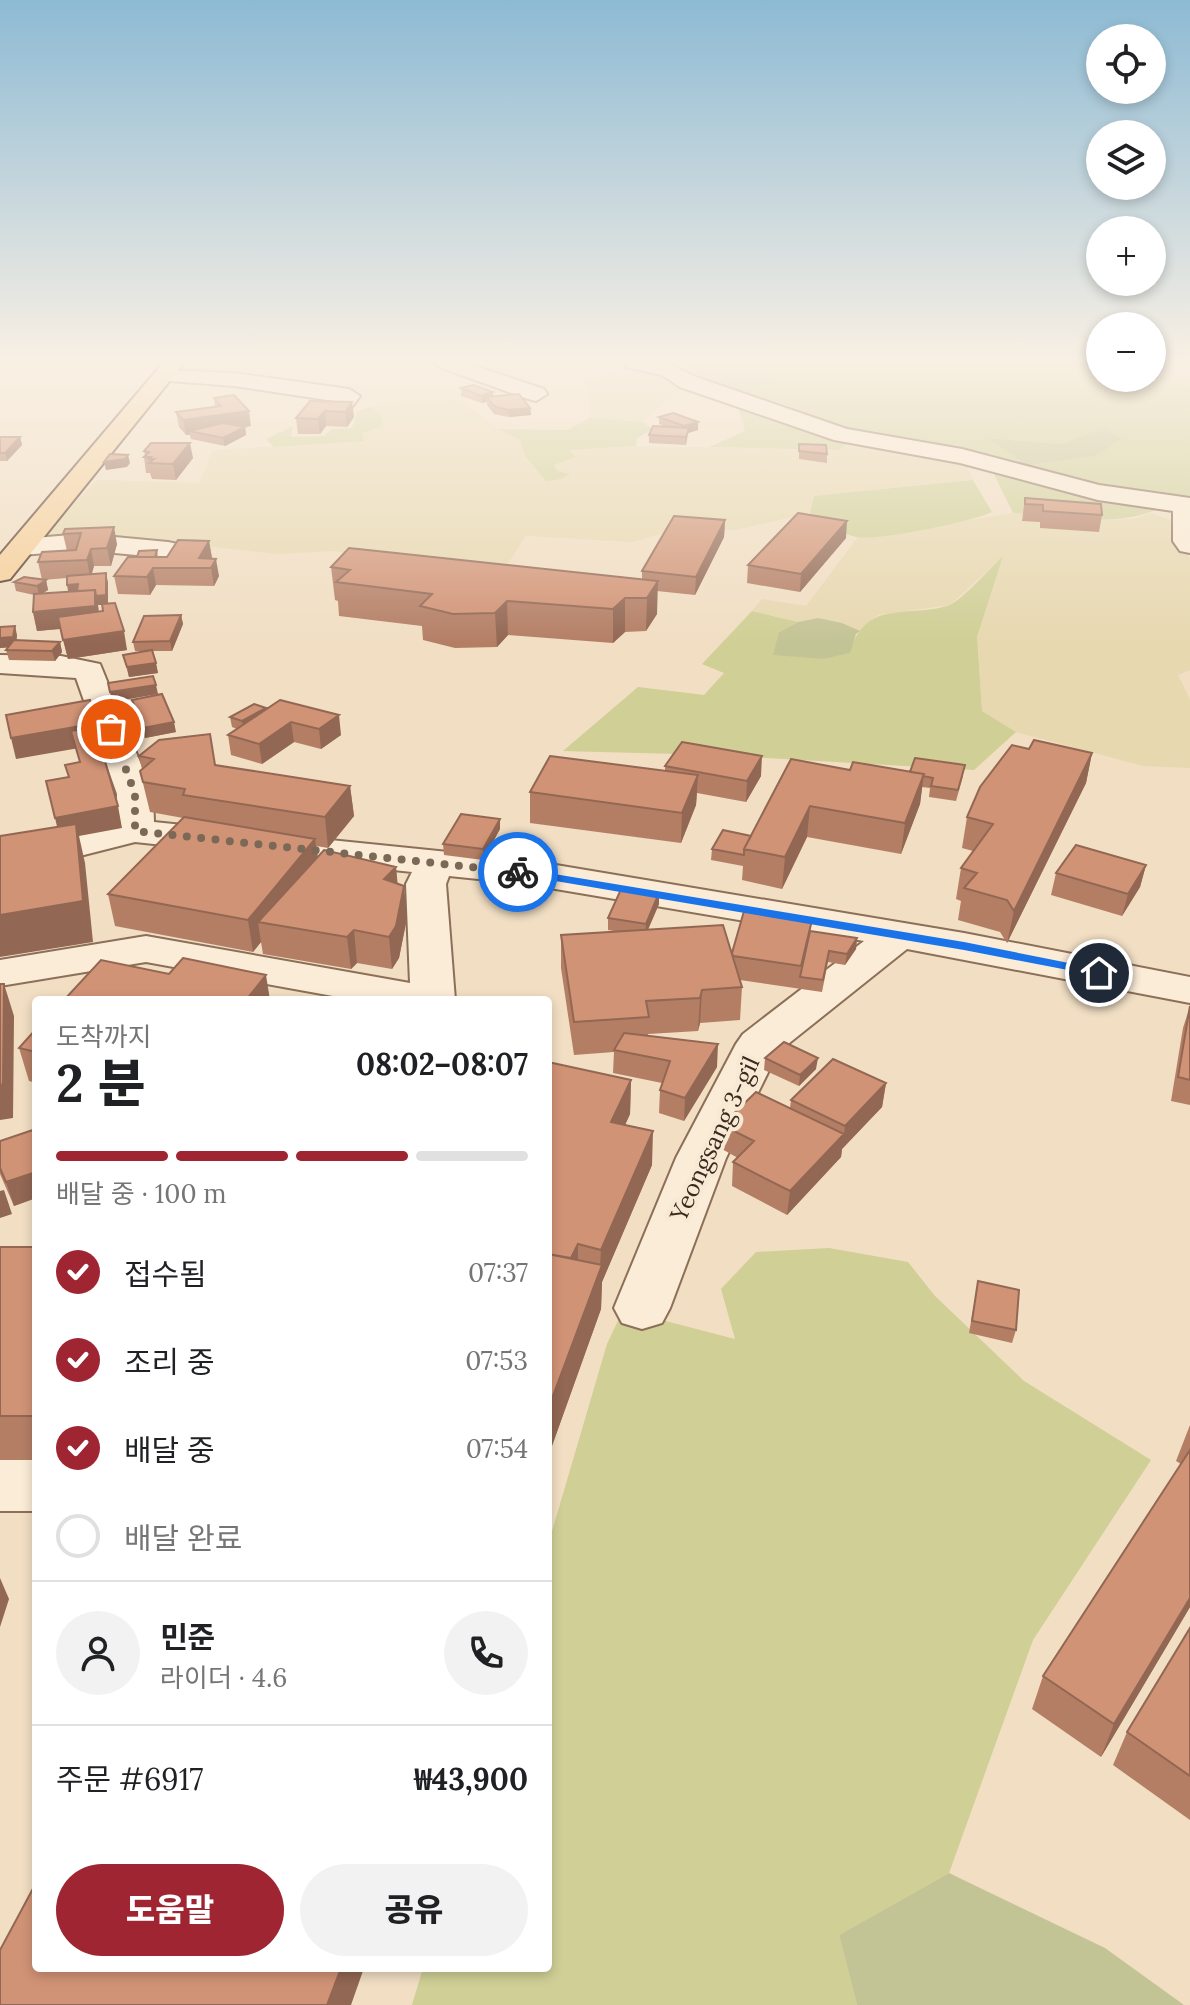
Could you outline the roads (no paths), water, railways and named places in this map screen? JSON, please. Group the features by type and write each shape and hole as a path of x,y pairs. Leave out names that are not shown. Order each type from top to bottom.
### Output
{"main road":[{"path":"49,478 71,457"},
{"path":"0,573 92,457"}],"street":[{"path":"964,457 1098,492 1188,505 1187,541 1190,545"},
{"path":"22,547 83,542 168,550"},
{"path":"0,664 61,666 89,671 135,794 135,831"},
{"path":"0,858 72,847 135,831 434,865 526,872 1190,990"},
{"path":"430,996 426,884 434,865"},
{"name":"Yeongsang 3-gil","path":"642,1308 701,1158 759,1044 897,936"},
{"path":"0,973 146,949 408,996"},
{"path":"0,1484 32,1484"}]}
